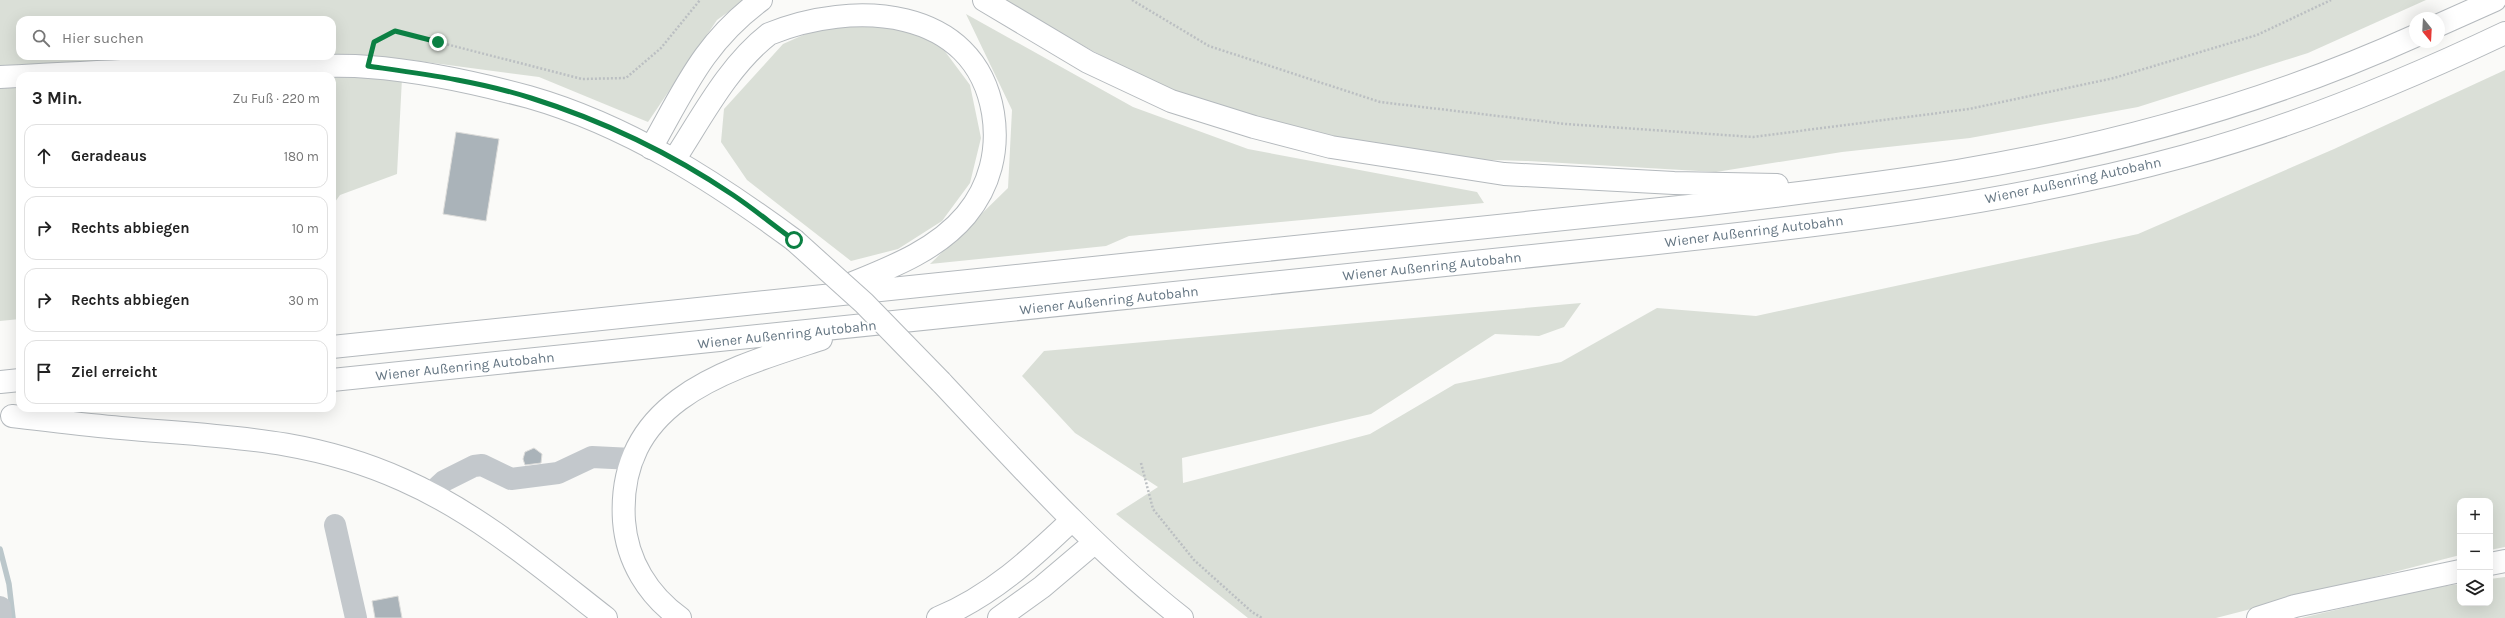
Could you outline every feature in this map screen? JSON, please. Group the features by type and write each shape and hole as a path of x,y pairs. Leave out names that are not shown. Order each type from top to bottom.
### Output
{"main road":[{"path":"651,148 706,53 724,30 761,0"},
{"path":"984,0 1088,62 1171,101 1254,128 1331,147 1421,162 1519,175 1674,183 1856,186"},
{"path":"2445,22 2495,0"},
{"path":"674,160 727,78 748,52 769,33 790,20 815,9 841,2 865,1 891,3 916,11 938,24 957,39 985,80 995,126 995,148 990,170 981,194 966,215 945,235 924,250 896,266 820,296"},
{"name":"Wiener Außenring Autobahn","path":"336,380 855,327 1740,234 1979,200 2109,175 2248,138 2386,87 2505,33"},
{"path":"336,347 1699,206 1856,186 1958,171 2111,139 2286,88 2373,55 2409,39"},
{"path":"96,72 193,67 368,66 451,79 531,98 596,122 651,148 732,195 794,240 864,303 1094,543 1142,586 1182,618"},
{"path":"0,77 16,76"},
{"path":"680,618 654,595 640,576 630,554 625,531 623,507 626,482 633,459 644,436 661,415 682,396 708,380 740,366 855,327"},
{"path":"0,382 16,380"},
{"path":"6,417 48,412"},
{"path":"6,417 277,442 304,447 361,463 403,479 476,519 606,618"},
{"path":"938,618 981,597 1016,572 1072,520"},
{"path":"999,618 1042,587 1094,543"},
{"path":"2493,563 2505,561"},
{"path":"2258,618 2295,606 2457,571"}],"street":[{"path":"431,493 444,481 474,466 482,464 511,479 558,473 592,457 633,459"},
{"path":"335,525 356,618"},
{"path":"0,607 1,618"}],"path":[{"path":"368,66 374,42 395,31 582,79 626,78 661,48 700,0"},
{"path":"1132,0 1209,46 1380,102 1566,124 1753,137 1968,109 2114,78 2257,35 2330,0"},
{"path":"1141,463 1154,509 1194,560 1252,612 1262,618"}],"shaded area":[{"path":"0,0 745,0 717,20 648,122 539,77 403,59 397,174 340,195 336,200 336,72 16,72 16,319 0,321"},
{"path":"998,0 2426,0 2308,53 2138,107 1970,138 1842,152 1716,172 1528,161 1460,159 1344,140 1241,113 1160,87"},
{"path":"966,14 1133,107 1248,149 1477,192 1484,203 1129,236 1106,246 930,264 1008,188 1012,110"},
{"path":"846,16 909,25 944,50 970,85 981,138 970,183 942,221 898,249 851,261 747,180 721,142 724,109 783,44"},
{"path":"2505,70 2505,547 2493,549 2493,498 2457,498 2457,556 2216,618 1248,618 1116,514 1158,487 1075,433 1022,376 1044,351 1581,303 1564,327 1539,336 1495,334 1371,414 1182,458 1183,483 1370,434 1455,384 1561,362 1657,308 1756,316 2138,234 2334,149"},
{"path":"2505,577 2505,618 2301,618 2430,588 2457,584 2457,606 2493,606 2493,579"}],"building":[{"path":"456,132 499,139 486,221 443,214"},
{"path":"534,448 542,454 541,463 525,465 523,459 525,452"},
{"path":"398,596 402,618 375,618 372,601"}],"waterway":[{"path":"0,549 9,584 13,618"}],"route":[{"path":"438,42 395,31 374,42 368,66 451,79 531,98 596,122 674,160 732,195 794,240"}]}
